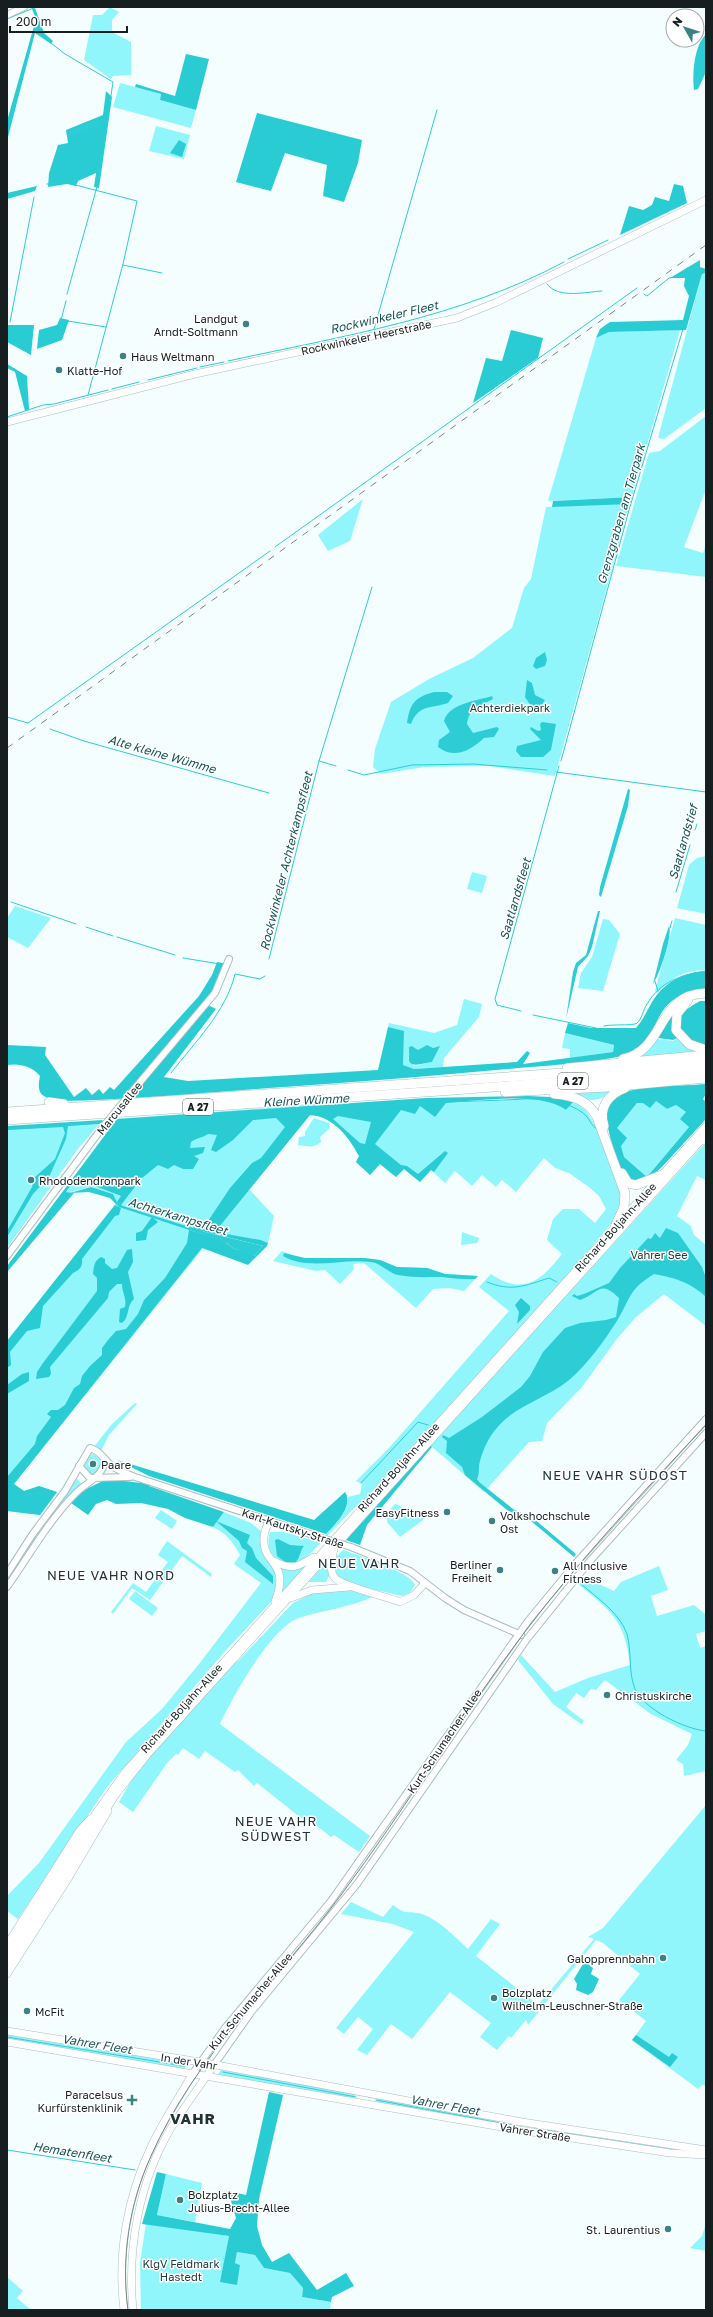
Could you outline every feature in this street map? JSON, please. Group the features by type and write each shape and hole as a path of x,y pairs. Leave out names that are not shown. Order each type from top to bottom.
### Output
{"highway":[{"path":"588,1066 626,1058 639,1052 653,1039 674,1005 688,995 706,993"},
{"path":"706,996 695,997 685,1002 678,1011 675,1024 678,1033 685,1042 706,1050"},
{"path":"489,1078 588,1066 706,1055"},
{"name":"A 27","path":"7,1112 706,1063"},
{"name":"A 27","path":"7,1120 440,1091 706,1071"},
{"path":"440,1091 521,1091 634,1085 706,1078"},
{"path":"634,1085 619,1090 609,1097 603,1111 603,1122 626,1181 639,1185 662,1175"},
{"path":"521,1091 572,1096 584,1102 595,1114 625,1193 625,1204 615,1228"},
{"path":"49,1102 105,1106"}],"main road":[{"name":"Rockwinkeler Heerstraße","path":"7,422 195,374 457,318 497,302 706,200"},
{"name":"Richard-Boljahn-Allee","path":"7,1965 17,1945 96,1813 126,1771 706,1126"},
{"name":"Richard-Boljahn-Allee","path":"7,1955 17,1945 116,1794 147,1755 705,1137"},
{"path":"269,1520 264,1538 265,1550 274,1561 281,1581 274,1606"},
{"path":"334,1548 332,1565 334,1576 343,1584 400,1602 414,1595 425,1583"},
{"path":"274,1561 292,1568 302,1565 320,1554"},
{"path":"288,1600 312,1590 355,1588"},
{"name":"Richard-Boljahn-Allee","path":"7,1974 103,1822 116,1794"},
{"name":"Richard-Boljahn-Allee","path":"7,1945 80,1830 96,1813"},
{"name":"In der Vahr","path":"7,2031 200,2062 370,2094"},
{"name":"In der Vahr","path":"7,2042 366,2103"},
{"path":"134,2310 132,2253 138,2212 144,2190 171,2128 214,2065"},
{"path":"124,2310 122,2259 130,2207 138,2177 151,2147 193,2073"},
{"name":"Vahrer Straße","path":"370,2094 522,2122 706,2150"},
{"name":"Vahrer Straße","path":"366,2103 519,2130 670,2153 706,2156"}],"street":[{"path":"7,15 24,7"},
{"name":"Marcusallee","path":"7,1256 102,1128 215,993 229,960"},
{"name":"Kurt-Schumacher-Allee","path":"193,2073 226,2028 331,1901 519,1634 576,1563 706,1419"},
{"name":"Kurt-Schumacher-Allee","path":"214,2065 252,2011 320,1931 357,1884 526,1640 589,1562 706,1433"},
{"name":"Karl-Kautsky-Straße","path":"135,1477 86,1476 79,1466 90,1448 99,1451 105,1460 118,1470 135,1477 351,1547 410,1571 464,1610 519,1634 526,1640"},
{"path":"7,1587 62,1510 80,1490 97,1477 103,1469 105,1460"},
{"path":"7,1574 32,1535 61,1498 79,1466"}],"green space":[{"path":"110,7 119,12 112,20 112,32 131,42 131,75 113,76 111,79 84,60 93,15 102,15"},
{"path":"120,83 161,94 160,100 196,110 191,128 113,107"},
{"path":"156,126 190,135 184,159 149,151"},
{"path":"706,273 706,408 664,439 658,438 702,274"},
{"path":"680,330 632,497 548,501 596,338 609,332"},
{"path":"706,416 706,489 684,547 703,553 706,544 706,577 616,566 649,453 660,451"},
{"path":"363,499 350,541 328,551 318,535"},
{"name":"Achterdiekpark","path":"620,503 630,504 555,776 489,766 425,767 381,774 373,767 375,749 391,702 429,679 473,658 512,628 524,588 531,579 546,507"},
{"path":"706,856 706,914 677,908 689,865 697,858"},
{"path":"472,872 487,876 482,893 467,889"},
{"path":"15,906 51,918 28,948 7,937 7,918"},
{"path":"675,918 706,925 706,970 685,973 669,982 657,993 655,991"},
{"path":"603,919 609,920 620,934 603,991 578,988 581,973 592,957"},
{"path":"464,999 482,1004 479,1017 444,1058 443,1067 414,1069 403,1066 403,1055 388,1027 389,1023 434,1033 457,1025","holes":["412,1046 418,1050 439,1047 432,1062 414,1066 408,1058 410,1055 408,1049"]},
{"path":"565,1033 614,1045 613,1052 570,1058 570,1049 562,1048"},
{"path":"677,1038 700,1053 635,1059 657,1039 673,1041"},
{"path":"617,1088 604,1097 591,1100 578,1098 563,1093"},
{"path":"507,1100 545,1101 566,1110 573,1102 583,1108 592,1120 603,1142 623,1202 614,1220 572,1271 364,1500 352,1510 311,1553 295,1566 282,1562 270,1551 270,1532 284,1532 319,1542 328,1533 342,1515 348,1497 360,1494 362,1484 356,1481 389,1448 509,1311 479,1287 491,1274 502,1281 513,1284 522,1284 531,1282 547,1272 562,1254 547,1240 553,1219 563,1209 579,1209 595,1223 606,1209 599,1196 589,1187 569,1173 555,1168 544,1158 516,1192 502,1180 496,1187 482,1175 472,1186 455,1171 445,1183 431,1170 420,1182 404,1169 396,1177 380,1164 370,1175 356,1162 359,1156 345,1135 333,1123 318,1116 310,1115 249,1189 274,1216 268,1243 261,1240 215,1233 14,1484 24,1491 39,1486 57,1492 40,1515 7,1511 7,1341 117,1202 113,1194 91,1187 66,1193 72,1184 92,1185 121,1196 105,1134 117,1119 307,1105 446,1103"},
{"path":"656,1101 667,1109 676,1105 686,1112 689,1127 647,1177 624,1157 616,1129 637,1103"},
{"path":"314,1118 329,1123 330,1128 320,1137 321,1142 315,1146 298,1145 299,1137 305,1136 305,1132"},
{"name":"Rhododendronpark","path":"99,1124 77,1150 7,1248 7,1130"},
{"name":"Vahrer See","path":"706,1142 706,1180 697,1176 677,1216 691,1226 694,1235 706,1245 706,1326 664,1294 635,1318 616,1340 582,1387 547,1423 542,1441 529,1442 484,1492 430,1445"},
{"path":"462,1232 479,1238 477,1243 461,1245"},
{"path":"282,1251 299,1258 364,1258 380,1260 397,1267 427,1268 445,1274 478,1276 464,1291 449,1288 433,1289 416,1308 364,1263 353,1264 354,1269 340,1284 325,1270 316,1271 273,1261"},
{"path":"135,1403 137,1404 109,1435 101,1451 93,1448 112,1424"},
{"path":"93,1454 100,1459 101,1463 96,1473 89,1476 84,1467 89,1455"},
{"path":"75,1477 82,1484 72,1493 27,1551 27,1548 49,1519"},
{"path":"395,1504 399,1505 407,1512 424,1516 423,1520 400,1537 387,1522 388,1512"},
{"path":"161,1510 177,1521 172,1529 155,1518"},
{"path":"224,1512 251,1523 261,1531 265,1555 279,1576 273,1600 228,1648 107,1787 18,1919 7,1911 7,1896 39,1863 126,1742 162,1709 199,1664 261,1583 234,1564 240,1555 232,1542 218,1529 213,1527"},
{"path":"167,1541 212,1574 211,1577 182,1556 150,1600 132,1588 113,1614 111,1612 133,1583 146,1592 168,1562 158,1555"},
{"path":"343,1550 394,1570 411,1580 415,1585 410,1593 402,1596 354,1585 342,1580 334,1571 335,1558"},
{"path":"330,1556 331,1571 326,1582 307,1582"},
{"path":"277,1564 307,1566 281,1594"},
{"path":"659,1566 668,1590 651,1596 657,1616 694,1605 706,1615 706,1631 696,1634 700,1648 706,1646 706,1771 684,1776 683,1764 676,1760 688,1745 692,1734 651,1714 605,1680 596,1690 591,1689 584,1698 576,1693 566,1707 584,1721 581,1724 553,1704 518,1660 521,1655 555,1692 588,1678 630,1665 628,1650 620,1627 608,1610 578,1584 583,1577 614,1591 621,1582"},
{"path":"346,1589 372,1597 354,1604 299,1618 288,1624 265,1649 243,1681 220,1724 370,1836 359,1852 334,1835 331,1837 308,1819 305,1821 257,1783 254,1786 238,1770 235,1772 205,1751 199,1759 183,1748 178,1755 176,1754 167,1763 133,1812 119,1802 141,1767 169,1733 228,1668 238,1661 293,1603 313,1593"},
{"path":"135,1591 158,1608 152,1616 129,1599"},
{"path":"706,1805 706,2086 702,2085 698,2089 632,2040 646,2021 619,2000 640,1974 603,1943 596,1940 528,2025 526,2020 511,2038 509,2036 497,2050 480,2037 491,2023 450,1992 412,2039 391,2024 367,2055 357,2050 373,2029 358,2017 344,2034 336,2028 414,1932 393,1924 341,1914 351,1902 383,1917 393,1905 405,1912 422,1914 435,1920 468,1949 491,1919 500,1924 476,1956 538,2005 594,1939 588,1937 603,1928"},
{"path":"7,2033 188,2062 184,2069 7,2040"},
{"path":"221,2070 356,2094 354,2099 217,2076"},
{"path":"377,2098 511,2122 510,2127 376,2103"},
{"path":"537,2126 685,2150 694,2153 536,2131"},
{"name":"Bolzplatz Julius-Brecht-Allee","path":"166,2174 202,2183 195,2222 157,2215"},
{"name":"KlgV Feldmark Hastedt","path":"146,2223 229,2236 221,2282 240,2265 235,2263 237,2252 255,2255 264,2268 290,2273 303,2288 302,2297 331,2302 330,2310 141,2310 140,2263"},
{"path":"706,2223 706,2251 690,2248 702,2236"},
{"path":"7,2277 23,2291 17,2298 31,2310 7,2310"}],"shaded area":[{"path":"35,8 44,33 53,41 51,44 35,33 7,141 7,121 36,19 32,9"},
{"path":"706,34 706,72 698,89 694,90 693,76 696,53 698,48 705,48"},
{"path":"186,54 209,59 196,110 160,100 161,94 135,87 136,84 175,96"},
{"path":"106,91 112,97 99,188 94,187 96,173 78,181 76,186 67,184 48,187 49,173 58,145 68,143 66,130 103,115"},
{"path":"257,113 362,140 358,163 344,202 323,196 327,165 285,153 271,191 236,182"},
{"path":"99,119 100,126 68,137 69,131"},
{"path":"179,140 186,144 182,157 170,153"},
{"path":"674,184 683,186 687,203 620,235 629,206 643,210 652,205 655,197 669,201"},
{"path":"37,186 35,191 7,199 7,193"},
{"path":"700,260 700,267 706,269 706,273 702,274 686,330 609,332 596,338 600,329 610,322 683,320 689,296 684,286 685,278 670,278"},
{"path":"60,318 69,320 62,340 37,349 39,330 57,325"},
{"path":"7,325 34,325 31,355 7,342"},
{"path":"511,330 543,338 538,358 473,403 486,358 502,361"},
{"path":"7,364 27,376 29,409 25,411 15,372 7,368"},
{"path":"632,497 630,504 552,507 553,501"},
{"path":"545,652 547,660 545,666 536,669 533,666 536,658"},
{"path":"527,680 532,683 535,695 545,700 540,708 533,709 525,697"},
{"path":"434,692 447,692 453,696 448,703 421,710 411,724 407,723 410,710 414,702 422,696"},
{"path":"492,696 493,699 476,708 470,714 467,724 473,733 497,727 499,729 494,737 484,738 468,750 457,753 444,751 438,747 439,740 450,732 444,721 452,710 457,706"},
{"path":"542,722 556,724 551,750 543,757 521,757 516,751 517,746 541,740 530,729 531,727 538,731 541,730 540,724"},
{"path":"628,789 630,790 628,806 601,897 599,895 600,887"},
{"path":"598,911 600,911 592,947 588,956 578,967 566,1019 573,972 576,963 586,955"},
{"path":"669,926 670,931 667,946 662,964 653,984 663,944"},
{"path":"217,962 228,964 208,1005 216,1009 164,1077 188,1081 378,1070 388,1027 404,1031 403,1065 414,1069 517,1062 527,1051 530,1053 523,1064 613,1052 614,1045 565,1033 568,1023 591,1028 636,1028 657,995 669,983 682,976 698,972 706,971 706,992 687,993 679,996 667,1005 646,1040 638,1048 627,1054 612,1058 573,1063 396,1079 172,1096 59,1101 48,1098 42,1094 39,1087 40,1076 33,1070 16,1064 7,1065 7,1045 46,1047 45,1055 74,1097 86,1088 92,1095 99,1089 103,1094 110,1087 114,1090 199,996 212,975"},
{"path":"700,1001 706,1001 706,1046 686,1037 678,1026 682,1014 689,1007"},
{"path":"675,1007 673,1027 677,1038 673,1040 658,1038"},
{"path":"427,1045 433,1048 440,1046 432,1062 416,1065 410,1063 409,1047 412,1046 418,1050"},
{"path":"706,1084 706,1094 703,1099 706,1102 706,1119 661,1168 640,1185 626,1179 616,1156 608,1128 607,1111 611,1102 620,1094 638,1089 662,1086","holes":["656,1101 667,1109 676,1105 686,1112 680,1119 689,1127 647,1177 624,1157 621,1146 627,1138 617,1128 637,1103 643,1103 650,1108"]},
{"path":"528,1096 550,1097 573,1102 566,1110 555,1104 525,1099 491,1099 446,1103 435,1117 420,1106 415,1114 401,1110 375,1144 401,1165 407,1166 418,1174 445,1151 448,1153 434,1172 431,1170 420,1182 404,1169 396,1177 380,1164 370,1175 356,1162 359,1156 345,1135 333,1123 318,1116 310,1115 215,1232 261,1240 268,1243 267,1246 248,1265 202,1248 14,1484 24,1491 39,1486 57,1492 40,1515 7,1511 7,1477 35,1444 37,1436 51,1417 47,1414 51,1410 58,1410 65,1405 74,1388 80,1384 82,1376 102,1355 102,1348 108,1340 116,1331 126,1329 138,1314 144,1300 165,1278 187,1243 189,1230 219,1239 234,1249 243,1250 254,1256 263,1246 190,1228 197,1227 208,1221 230,1188 252,1163 261,1158 285,1127 276,1118 253,1120 233,1140 216,1152 211,1150 217,1135 208,1134 191,1142 190,1148 205,1147 203,1153 194,1156 199,1159 193,1169 183,1169 174,1165 168,1169 158,1165 141,1179 121,1205 117,1202 121,1196 92,1185 72,1184 66,1192 74,1193 7,1272 7,1266 117,1119 426,1098","holes":["338,1116 371,1122 365,1144 360,1143 333,1119"]},
{"path":"103,1120 99,1124 7,1130 7,1126"},
{"path":"102,1121 118,1122 68,1126 66,1139 49,1177 33,1194 7,1237 7,1231 32,1187 34,1178 55,1159 65,1133 63,1127 7,1130 7,1128"},
{"path":"91,1187 113,1194 117,1202 123,1206 205,1232 263,1246 254,1256 234,1249 228,1244 214,1238 119,1207 110,1198 89,1192 70,1193"},
{"path":"115,1205 121,1208 119,1215 115,1216 82,1259 82,1264 78,1271 73,1273 43,1306 40,1328 27,1331 10,1352 11,1365 7,1368 7,1341"},
{"path":"152,1217 158,1222 148,1230 146,1240 136,1241 136,1233 142,1231"},
{"name":"Vahrer See","path":"666,1228 678,1233 702,1267 706,1278 706,1297 688,1284 669,1277 654,1274 639,1285 631,1295 612,1329 583,1367 560,1387 521,1408 504,1421 488,1440 480,1461 477,1479 479,1482 513,1509 534,1519 576,1554 574,1557 531,1521 507,1510 465,1475 462,1467 446,1453 447,1441 442,1437 443,1435 449,1438 482,1417 521,1387 530,1376 543,1352 565,1328 580,1323 606,1320 616,1317 619,1298 608,1289 600,1289 580,1300 572,1296 574,1294 577,1296 584,1294 609,1283 620,1268 648,1238 651,1239 655,1233 660,1238"},
{"path":"132,1249 133,1262 128,1272 134,1299 124,1321 122,1323 119,1322 120,1309 125,1307 125,1301 122,1284 117,1284 109,1292 108,1298 50,1367 51,1374 49,1377 36,1379 37,1372 43,1363 97,1291 97,1278 93,1274 94,1266 97,1260 101,1257 105,1259 105,1263 112,1269 117,1268 127,1250"},
{"path":"284,1253 305,1258 364,1258 380,1260 397,1267 427,1268 445,1274 478,1276 475,1279 466,1279 404,1276 394,1274 378,1264 371,1262 304,1263 283,1256"},
{"path":"521,1298 530,1306 530,1310 517,1324 519,1312 515,1305"},
{"path":"29,1372 29,1381 7,1394 7,1385 22,1374"},
{"path":"430,1445 432,1447 367,1525 360,1545 346,1540"},
{"path":"117,1460 314,1520 345,1492 347,1503 343,1514 326,1534 149,1476"},
{"path":"107,1479 150,1484 149,1486 224,1512 213,1527 185,1518 168,1509 141,1503 116,1504 107,1500 96,1504 88,1515 71,1503 84,1490"},
{"path":"216,1521 250,1535 247,1543 252,1548 256,1558 273,1576 273,1584 245,1562 247,1551 242,1548 239,1541"},
{"path":"278,1539 290,1545 304,1546 296,1562 285,1562 277,1556 275,1540"},
{"path":"583,1964 588,1964 593,1968 591,1974 599,1979 593,1992 588,1995 576,1990 577,1984 574,1979"},
{"path":"636,2035 669,2057 672,2053 678,2057 670,2067 632,2040"},
{"path":"269,2092 283,2095 259,2199 257,2226 262,2245 272,2262 289,2253 317,2290 346,2273 354,2286 332,2297 331,2302 302,2297 303,2288 290,2273 264,2268 255,2255 237,2252 235,2263 240,2265 237,2285 220,2282 229,2236 142,2224 157,2172 166,2174 157,2215 230,2229 236,2218 228,2191 246,2195"}],"waterway":[{"path":"7,19 36,7"},
{"path":"7,135 37,18 33,8"},
{"path":"34,32 37,32 65,54 113,82 98,183 67,294"},
{"path":"374,329 437,110"},
{"path":"47,184 68,183 137,201 123,264 88,395"},
{"path":"7,196 34,188"},
{"path":"10,322 34,197"},
{"path":"568,259 608,240"},
{"name":"Rockwinkeler Fleet","path":"228,361 400,323 442,311 483,298 564,262"},
{"path":"123,265 162,273"},
{"name":"Grenzgraben am Tierpark","path":"561,761 629,510 700,272"},
{"name":"Rockwinkeler Fleet","path":"644,294 647,296 669,278 706,272"},
{"name":"Rockwinkeler Fleet","path":"547,284 558,292 572,294 602,291"},
{"path":"275,547 637,288"},
{"path":"66,301 61,320 106,327"},
{"name":"Rockwinkeler Fleet","path":"200,367 224,362"},
{"name":"Rockwinkeler Fleet","path":"7,365 16,370 29,410"},
{"name":"Rockwinkeler Fleet","path":"148,380 197,368"},
{"name":"Rockwinkeler Fleet","path":"112,389 139,382"},
{"name":"Rockwinkeler Fleet","path":"7,417 43,405 54,404 108,390"},
{"path":"554,504 590,501"},
{"path":"596,501 631,502"},
{"path":"7,717 28,723 270,551"},
{"name":"Rockwinkeler Achterkampsfleet","path":"269,959 319,761 372,587"},
{"name":"Alte kleine Wümme","path":"50,729 84,741 269,793"},
{"name":"Rockwinkeler Achterkampsfleet","path":"319,761 336,766"},
{"name":"Rockwinkeler Achterkampsfleet","path":"348,770 364,775 412,765 473,764 547,770"},
{"name":"Saatlandsfleet","path":"521,1011 497,1005 495,999 559,766"},
{"name":"Rockwinkeler Achterkampsfleet","path":"556,772 706,792"},
{"name":"Saatlandstief","path":"695,830 697,824"},
{"name":"Saatlandstief","path":"676,892 690,845"},
{"path":"11,902 76,924"},
{"name":"Saatlandstief","path":"670,928 672,921"},
{"path":"86,927 113,936"},
{"path":"117,937 175,955"},
{"path":"183,958 220,964"},
{"name":"Saatlandsfleet","path":"604,1026 637,1023 652,996 658,990 672,980 688,974 706,971"},
{"name":"Rockwinkeler Achterkampsfleet","path":"171,1073 217,1014 231,988 235,974 260,979 265,976"},
{"name":"Saatlandstief","path":"655,981 658,991"},
{"name":"Saatlandsfleet","path":"533,1015 596,1028"},
{"name":"Kleine Wümme","path":"608,1126 612,1124 624,1106 635,1099 690,1094 706,1108"},
{"name":"Kleine Wümme","path":"117,1122 300,1108 528,1099 549,1101 571,1106 585,1115 597,1129"},
{"path":"7,1271 72,1193"},
{"name":"Achterkampsfleet","path":"487,1282 504,1287 518,1287 549,1278 557,1282"},
{"path":"361,1483 418,1422 428,1425"},
{"path":"7,1506 30,1494 51,1494"},
{"path":"82,1501 118,1494 142,1496 216,1521"},
{"path":"322,1524 347,1496"},
{"path":"580,1583 607,1606 619,1619 623,1626 627,1634 633,1682 635,1689 640,1696 647,1704 666,1717 687,1726 706,1731"},
{"name":"Vahrer Fleet","path":"7,2037 184,2066"},
{"name":"Vahrer Fleet","path":"223,2072 356,2097"},
{"name":"Vahrer Fleet","path":"376,2100 511,2125"},
{"name":"Vahrer Fleet","path":"536,2129 658,2148"},
{"name":"Hematenfleet","path":"7,2150 135,2170"}],"tram line":[{"path":"128,2310 126,2290 126,2251 132,2212 137,2193 151,2156 169,2120 190,2085 238,2020 316,1927 365,1863 500,1665 545,1606 612,1526 706,1425"}],"railway":[{"path":"7,748 706,245"}],"place":[{"name":"Landgut Arndt-Soltmann","path":"246,324"},
{"name":"Haus Weltmann","path":"123,356"},
{"name":"Klatte-Hof","path":"59,370"},
{"name":"Rhododendronpark","path":"31,1180"},
{"name":"Paare","path":"93,1464"},
{"name":"EasyFitness","path":"447,1512"},
{"name":"Volkshochschule Ost","path":"492,1521"},
{"name":"Berliner Freiheit","path":"500,1570"},
{"name":"All Inclusive Fitness","path":"555,1571"},
{"name":"Christuskirche","path":"607,1695"},
{"name":"Galopprennbahn","path":"663,1958"},
{"name":"Bolzplatz Wilhelm-Leuschner-Straße","path":"494,1998"},
{"name":"McFit","path":"27,2011"},
{"name":"Paracelsus Kurfürstenklinik","path":"132,2100"},
{"name":"Bolzplatz Julius-Brecht-Allee","path":"180,2200"},
{"name":"St. Laurentius","path":"668,2229"}],"district":[{"name":"NEUE VAHR SÜDOST","path":"615,1475"},
{"name":"NEUE VAHR","path":"359,1563"},
{"name":"NEUE VAHR NORD","path":"111,1575"},
{"name":"NEUE VAHR SÜDWEST","path":"276,1828"},
{"name":"VAHR","path":"193,2118"}]}
